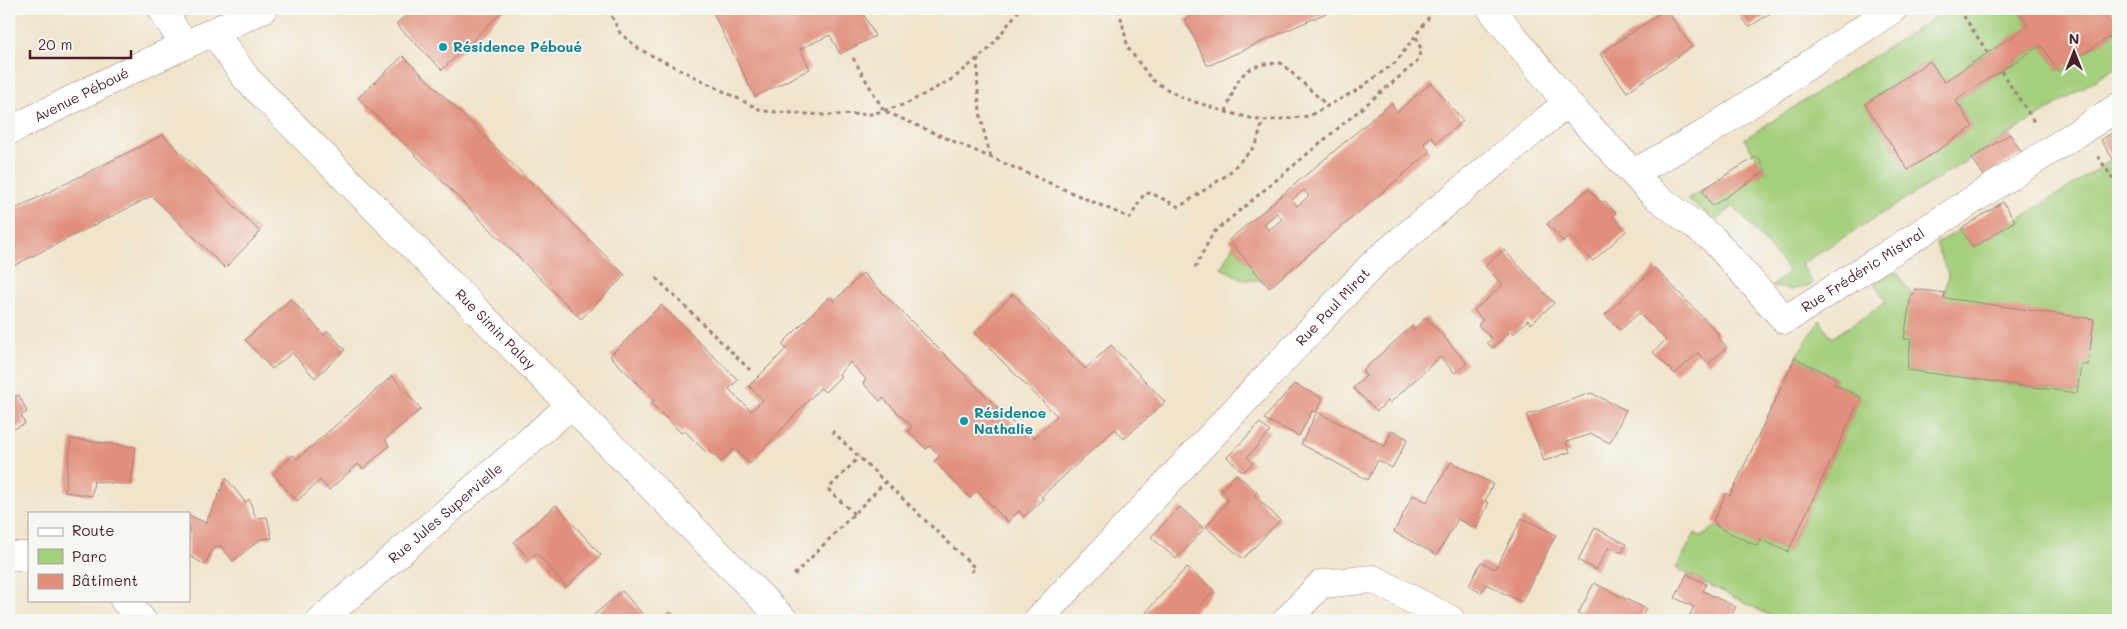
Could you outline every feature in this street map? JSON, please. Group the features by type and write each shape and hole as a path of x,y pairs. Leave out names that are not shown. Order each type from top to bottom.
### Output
{"street":[{"path":"162,9 184,45"},
{"name":"Avenue Péboué","path":"9,131 184,45 263,9"},
{"path":"1491,9 1567,103"},
{"path":"1635,172 1706,132 1893,9"},
{"name":"Rue Simin Palay","path":"214,32 246,78 784,620"},
{"name":"Rue Frédéric Mistral","path":"1567,103 1635,172 1653,194 1713,239 1785,320 2118,107"},
{"name":"Rue Paul Mirat","path":"1038,620 1376,261 1567,103"},
{"name":"Rue Jules Supervielle","path":"321,620 570,406"},
{"path":"9,556 28,556"},
{"path":"1288,620 1321,584 1373,579 1451,620"},
{"path":"126,602 142,620"}],"path":[{"path":"608,9 620,32 639,49 763,111 823,115 872,114 906,104 954,78 989,49 1020,9"},
{"path":"1119,9 1128,48 1152,80 1180,97 1226,112 1263,121 1309,116 1359,89 1396,62 1435,9"},
{"path":"1959,9 1988,53"},
{"path":"1195,268 1213,233 1417,62 1421,49 1416,37"},
{"path":"854,58 884,111 1130,218 1144,194 1151,193 1179,207 1226,175 1256,145 1263,121"},
{"path":"978,58 977,98 981,125 991,157"},
{"path":"1226,112 1236,81 1248,71 1265,63 1281,63 1328,106"},
{"path":"2000,71 2052,149"},
{"path":"656,278 750,370"},
{"path":"832,431 975,568 970,573"},
{"path":"854,514 828,489 859,457"},
{"path":"794,575 885,482"}],"green space":[{"path":"1948,9 2017,9 2028,26 1944,82 1930,61 1865,104 1908,169 1973,127 1956,101 2041,45 2058,71 2118,31 2118,66 1801,264 1813,284 1792,290 1772,286 1789,271 1734,206 1716,221 1687,199 1702,190 1712,205 1766,171 1744,139"},
{"path":"2118,156 2118,620 1779,620 1676,568 1695,533 1702,537 1716,526 1757,545 1760,539 1788,552 1861,397 1834,384 1836,378 1795,358 1820,320 1832,338 1886,302 1874,284 1888,273 1897,272 1911,294 1905,338 1911,339 1907,370 2077,393 2081,364 1944,298 1948,274 1936,244 1961,229 1973,248"},
{"path":"1233,245 1263,280 1245,280 1221,268"}],"building":[{"name":"Résidence Péboué","path":"412,9 505,9 442,70 396,24"},
{"path":"711,9 861,9 875,36 840,54 830,35 800,49 810,69 755,97"},
{"path":"1204,9 1335,9 1207,65 1185,19"},
{"path":"1666,9 1692,47 1627,92 1600,54"},
{"path":"1736,9 1777,9 1749,27"},
{"path":"2017,9 2111,9 2118,20 2118,31 2058,71 2041,45 1962,96 1956,101 1973,127 1908,170 1865,104 1930,61 1944,82 2028,26"},
{"path":"403,56 625,275 581,319 358,98"},
{"path":"1431,83 1463,121 1436,143 1431,136 1424,143 1430,152 1269,288 1229,240 1391,103 1397,112","holes":["1304,190 1309,196 1297,206 1292,200","1277,213 1282,219 1269,230 1264,224"]},
{"path":"2118,129 2118,156 2113,159 2101,140"},
{"path":"2010,134 2022,153 1984,176 1972,158"},
{"path":"163,135 260,232 225,268 152,196 9,268 9,212"},
{"path":"1757,156 1766,171 1712,206 1702,190"},
{"path":"1588,189 1602,203 1605,201 1616,213 1613,216 1626,231 1593,261 1570,236 1564,242 1547,224"},
{"path":"2003,202 2015,221 1973,248 1961,229"},
{"path":"1504,250 1554,303 1531,324 1528,320 1513,334 1511,331 1492,348 1487,343 1492,339 1478,325 1483,320 1474,310 1503,285 1485,266"},
{"path":"1655,268 1719,334 1717,336 1727,347 1708,364 1698,353 1675,374 1653,352 1666,340 1639,313 1620,330 1605,315"},
{"path":"863,273 1020,430 1023,427 1034,438 1057,416 974,333 1013,294 1085,369 1111,345 1165,402 1124,439 1115,429 1041,497 1044,499 1024,517 1019,511 1008,522 977,491 970,498 934,461 940,456 930,446 926,449 908,431 912,427 883,398 880,401 863,383 866,379 850,362 839,374 841,376 825,392 820,388 750,464 734,449 721,462 709,451 707,453 684,430 681,433 651,403 654,400 610,356 661,305 738,380 729,389 751,411 763,400 749,386 786,349 782,344 829,297 834,301"},
{"path":"1914,289 1945,293 1944,298 2094,319 2088,365 2081,364 2077,393 1907,370 1911,339 1904,339 1911,294 1914,294"},
{"path":"291,299 324,335 328,331 345,350 315,378 292,353 272,369 245,340"},
{"path":"1426,317 1467,363 1455,373 1440,357 1390,403 1388,401 1377,411 1353,388 1366,376 1362,371 1412,326 1414,329"},
{"path":"1795,358 1836,378 1834,384 1861,397 1788,552 1760,539 1757,546 1716,526 1717,524 1713,521 1726,493 1730,496"},
{"path":"392,376 421,409 385,439 389,446 363,469 358,464 329,490 320,480 297,501 273,474 293,455 297,459"},
{"path":"1294,384 1323,398 1316,412 1312,411 1299,436 1264,419"},
{"path":"1591,393 1626,410 1610,443 1592,434 1566,442 1570,452 1544,461 1527,415"},
{"path":"19,395 27,412 21,415 25,424 9,431 9,400"},
{"path":"1317,412 1385,446 1392,430 1408,439 1392,468 1378,460 1368,480 1301,444"},
{"path":"1260,423 1270,432 1247,457 1253,463 1243,472 1227,457"},
{"path":"71,439 136,447 131,485 94,481 92,496 65,492"},
{"path":"1451,462 1493,484 1485,501 1489,503 1476,529 1458,519 1437,555 1394,532 1413,495 1427,502"},
{"path":"1236,474 1257,492 1254,495 1280,520 1243,559 1206,527 1228,501 1220,492"},
{"path":"226,478 245,502 249,499 256,518 267,517 272,538 261,539 233,561 221,546 213,548 205,565 190,556 190,515 206,523"},
{"path":"9,489 15,501 9,504"},
{"path":"556,505 601,555 566,587 537,553 529,559 514,542"},
{"path":"1180,507 1204,529 1176,559 1151,537"},
{"path":"1522,518 1556,535 1521,602 1486,584 1481,593 1469,586 1481,562 1495,569"},
{"path":"1595,528 1626,544 1622,553 1609,547 1596,570 1578,560"},
{"path":"1187,567 1214,591 1186,620 1154,620 1146,612"},
{"path":"1687,574 1706,584 1703,591 1736,607 1729,620 1687,620 1694,607 1675,598"},
{"path":"1594,583 1646,609 1640,620 1579,620 1582,615 1578,614"},
{"path":"622,591 648,620 588,620"},
{"path":"670,612 677,620 661,620"}],"place":[{"name":"Résidence Péboué","path":"443,47"},
{"name":"Résidence Nathalie","path":"964,421"}]}
